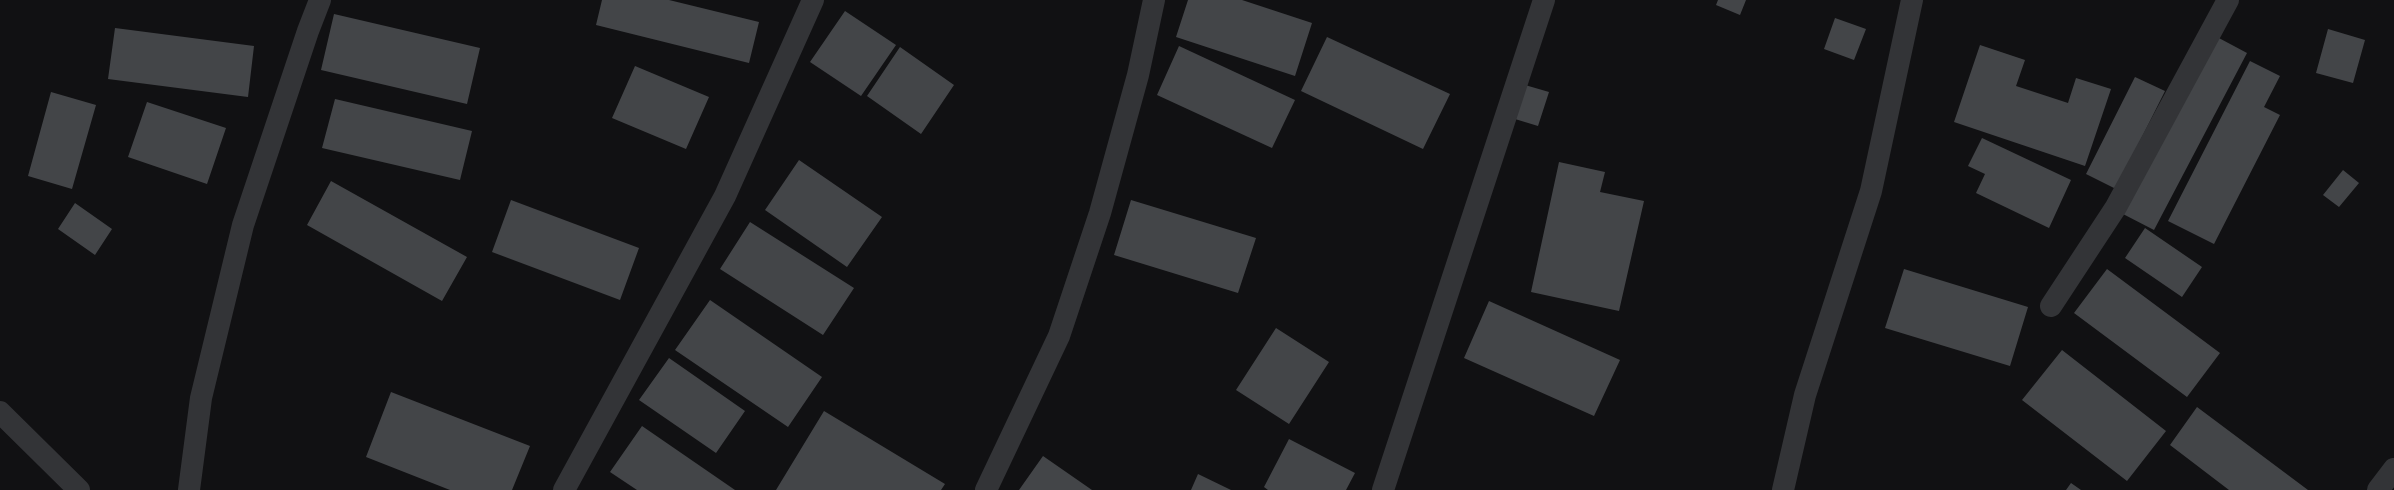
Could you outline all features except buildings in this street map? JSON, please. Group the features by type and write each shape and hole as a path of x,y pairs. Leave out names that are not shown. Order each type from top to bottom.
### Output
{"street":[{"path":"188,490 201,398 243,225 308,31 320,0"},
{"path":"564,490 725,196 813,0"},
{"path":"986,490 1061,329 1100,213 1138,75 1154,0"},
{"path":"1383,490 1544,0"},
{"path":"1783,490 1805,395 1871,190 1912,0"},
{"path":"2051,306 2116,207 2228,0"},
{"path":"0,412 79,490"},
{"path":"2378,490 2394,469"}]}
